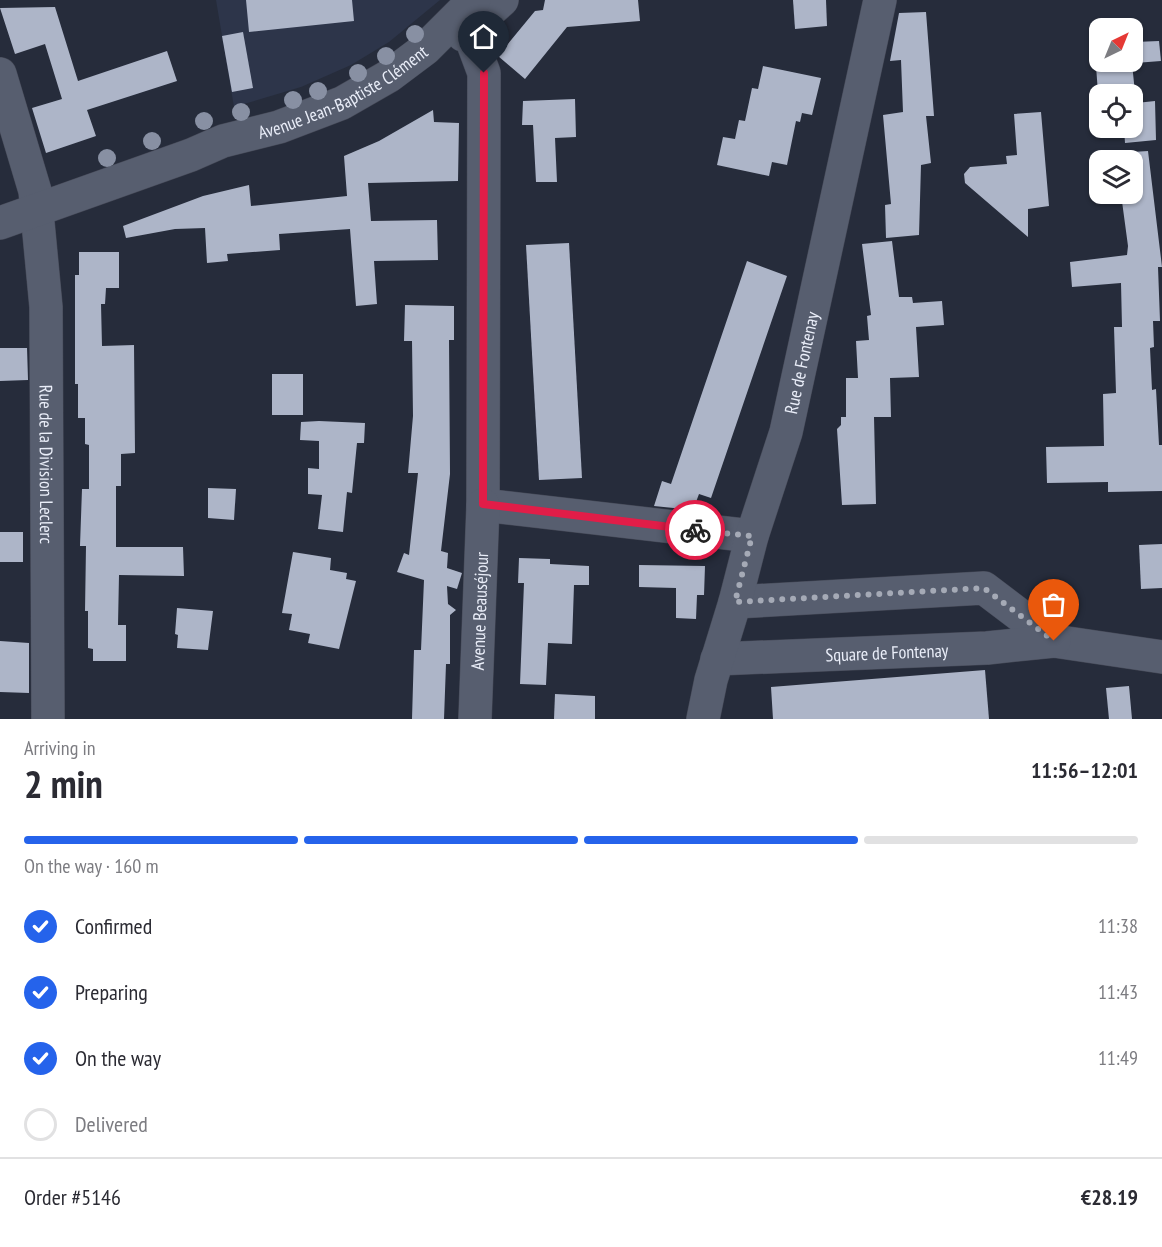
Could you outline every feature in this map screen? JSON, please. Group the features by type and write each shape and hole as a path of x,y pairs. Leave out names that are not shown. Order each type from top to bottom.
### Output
{"street":[{"name":"Avenue Jean-Baptiste Clément","path":"0,224 36,209 191,155 228,152 282,142 350,117 398,90 435,62 471,15 502,0"},
{"name":"Rue de Fontenay","path":"703,719 717,659 752,536 786,432 880,0"},
{"name":"Avenue Beauséjour","path":"471,15 484,73 483,504 475,719"},
{"name":"Rue de la Division Leclerc","path":"0,74 33,179 46,307 48,719"},
{"path":"483,504 752,536"},
{"name":"Square de Fontenay","path":"735,602 984,588 1054,641"},
{"name":"Square de Fontenay","path":"717,659 987,648 1054,641 1162,657"}],"shaded area":[{"path":"216,0 440,0 389,42 351,65 301,87 234,107"}],"building":[{"path":"246,0 352,0 354,21 249,32"},
{"path":"545,0 638,0 640,21 567,27 525,79 498,56 535,11 543,10"},
{"path":"793,0 826,0 827,26 795,29"},
{"path":"55,7 78,81 167,51 177,81 87,110 96,136 46,153 32,108 62,99 45,44 15,54 0,8"},
{"path":"926,12 934,116 926,116 931,163 921,165 919,235 886,238 885,205 891,204 883,115 903,112 901,60 890,61 899,13"},
{"path":"243,32 253,88 232,92 222,36"},
{"path":"1159,41 1161,61 1143,62 1143,42"},
{"path":"763,66 821,78 812,115 802,113 800,122 796,121 787,165 772,162 769,176 717,165 723,137 735,139 739,120 745,121 752,88 758,89"},
{"path":"1096,72 1133,72 1134,84 1097,84"},
{"path":"575,99 576,137 555,138 557,182 536,182 533,125 522,125 523,101"},
{"path":"1155,101 1156,140 1125,143 1125,138 1143,138 1143,102"},
{"path":"433,110 434,122 459,123 458,181 368,183 371,221 437,220 438,260 374,261 377,304 356,306 350,229 279,234 280,250 227,254 228,261 207,263 205,228 175,229 126,238 123,226 203,196 249,185 251,206 347,196 344,156 379,141"},
{"path":"1041,112 1049,206 1028,209 1028,237 965,183 964,174 970,167 1007,164 1006,156 1017,155 1014,114"},
{"path":"1143,151 1148,151 1162,267 1158,267 1160,321 1153,321 1154,347 1150,348 1152,390 1156,389 1159,445 1162,445 1162,491 1108,492 1108,482 1047,483 1046,447 1104,446 1103,394 1116,393 1114,327 1122,327 1121,283 1072,287 1070,262 1127,255 1128,246 1122,204 1143,204"},
{"path":"892,241 899,297 912,297 913,303 942,301 944,325 916,327 919,377 890,378 891,417 874,417 876,504 842,505 837,429 841,425 841,417 846,417 846,378 858,378 856,341 869,340 867,316 871,315 862,244"},
{"path":"569,243 582,478 539,480 526,245"},
{"path":"79,252 119,252 119,288 106,288 105,304 101,304 102,346 134,345 135,453 121,454 121,486 116,486 116,547 183,547 184,576 119,575 118,625 126,625 126,661 93,661 93,649 88,648 88,611 85,611 86,546 80,546 82,489 89,489 89,445 85,444 85,418 78,418 78,384 75,384 75,275 79,275"},
{"path":"747,261 787,276 711,498 699,494 693,510 654,506 662,481 671,484"},
{"path":"405,305 454,306 454,340 449,340 450,474 441,551 448,553 447,568 462,573 457,589 447,586 448,604 456,610 450,615 450,664 446,664 444,719 412,719 414,650 421,650 424,580 397,572 404,553 409,555 418,473 408,473 413,416 412,341 404,341"},
{"path":"0,348 27,348 28,380 0,381"},
{"path":"272,374 303,374 303,415 272,415"},
{"path":"301,422 365,423 364,443 357,443 352,493 347,492 343,532 318,529 322,495 308,494 308,468 319,469 319,441 300,440"},
{"path":"208,488 236,489 234,520 208,518"},
{"path":"0,532 23,532 23,562 0,562"},
{"path":"1162,544 1162,588 1141,589 1139,545"},
{"path":"293,552 331,558 330,570 347,573 346,579 356,581 339,649 308,643 310,634 289,630 292,614 282,613"},
{"path":"519,558 550,559 550,564 589,566 589,585 574,585 572,644 548,643 546,685 520,684 524,583 518,583"},
{"path":"639,565 705,566 704,595 697,595 696,619 676,618 676,588 639,587"},
{"path":"177,608 213,611 208,650 177,648 178,635 175,634"},
{"path":"0,641 29,643 29,693 0,692"},
{"path":"985,670 989,719 773,719 771,687"},
{"path":"1129,686 1132,719 1109,719 1106,688"},
{"path":"555,694 595,696 595,719 554,719"}],"way so far":[{"path":"695,530 752,536 735,602 984,588 1054,641"}],"route":[{"path":"484,73 483,504 695,530"}]}
